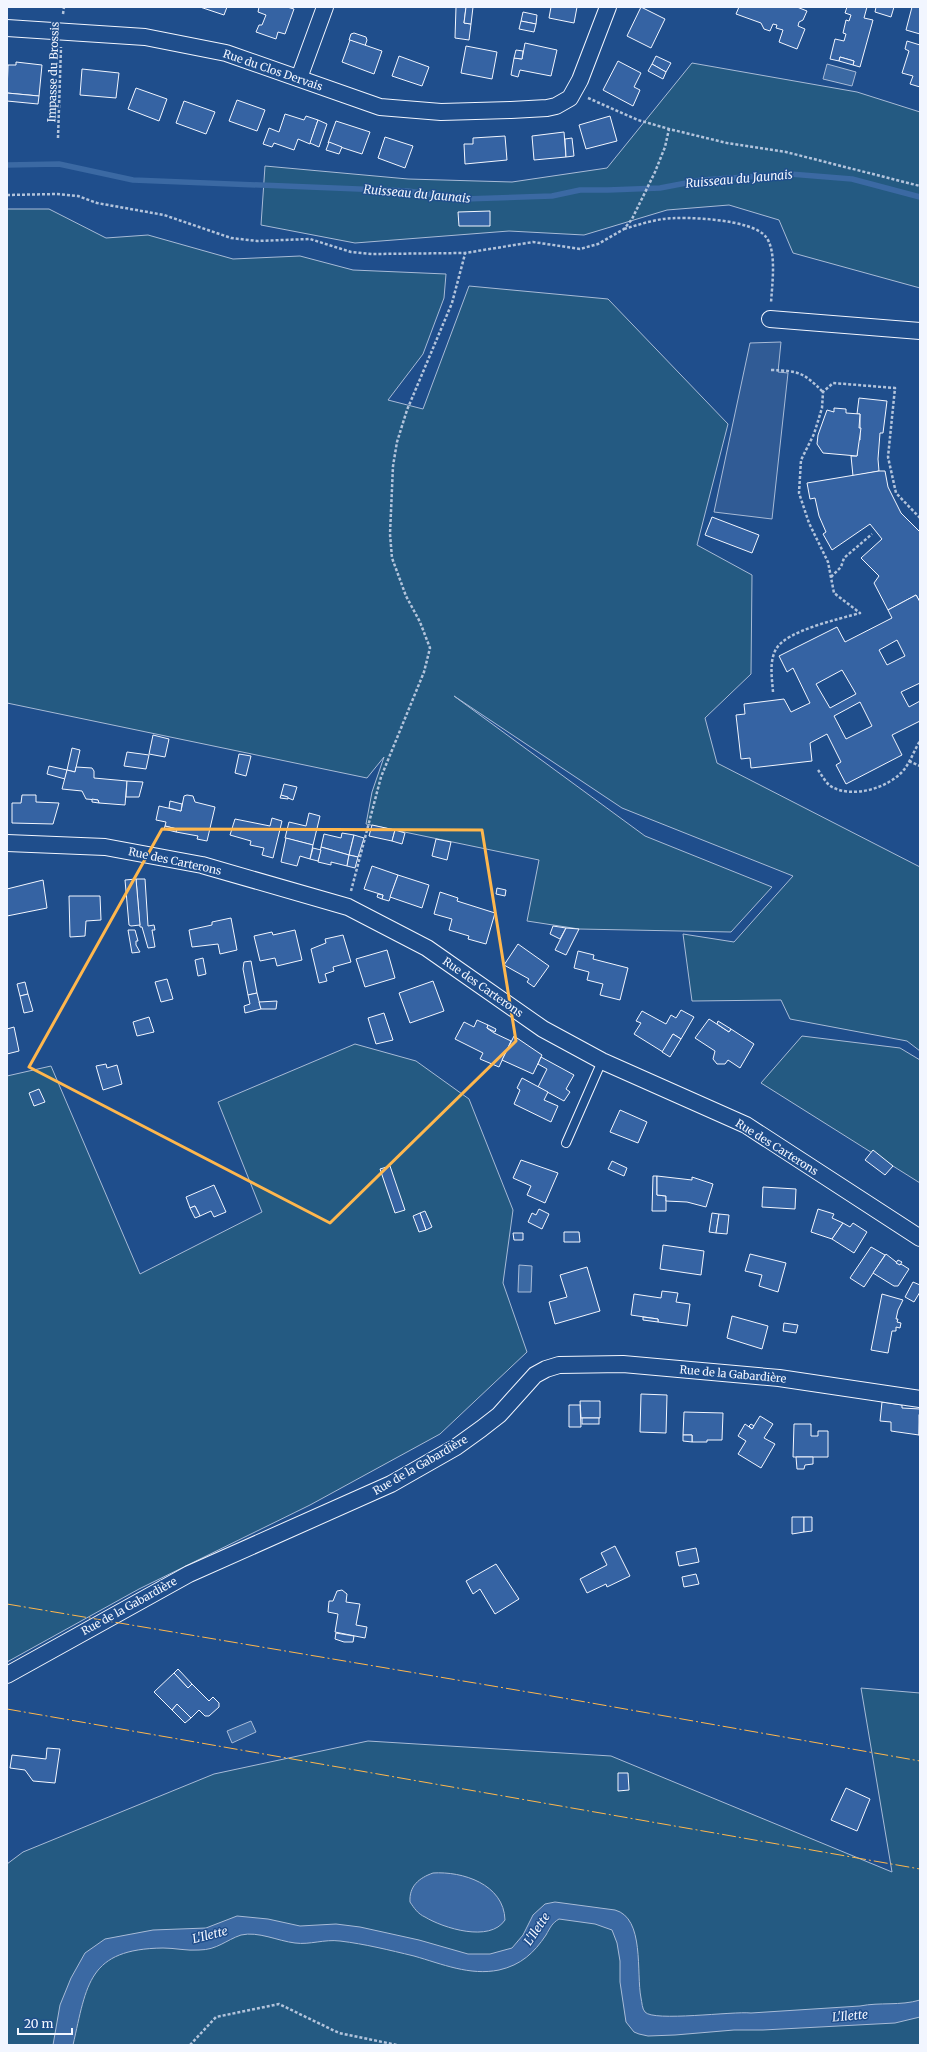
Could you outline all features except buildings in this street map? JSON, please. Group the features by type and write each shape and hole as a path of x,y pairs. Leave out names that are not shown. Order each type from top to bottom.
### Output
{"street":[{"path":"298,78 325,7"},
{"path":"575,91 608,7"},
{"name":"Rue du Clos Dervais","path":"7,28 62,33 145,37 226,53 380,107 441,112 547,108 564,103 575,91"},
{"path":"770,320 920,331"},
{"name":"Rue des Carterons","path":"7,843 104,847 202,865 348,907 428,948 543,1029 602,1061 746,1125 920,1238"},
{"name":"Rue de la Gabardière","path":"7,1675 189,1574 391,1484 456,1447 499,1415 535,1375 546,1369 559,1365 623,1364 779,1378 920,1399"}],"lane":[{"path":"566,1143 602,1061"}],"path":[{"name":"Impasse du Brossis","path":"58,138 64,7"},
{"path":"575,91 638,120 669,129 727,144 786,152 920,186"},
{"path":"624,229 655,172 665,147 669,129"},
{"path":"7,195 57,194 78,196 97,202 164,215 218,234 243,240 310,239 351,252 372,254 465,254 533,242 580,249 598,244 624,229 643,223 668,219 711,220 734,223 754,227 767,238 772,255 770,320"},
{"path":"348,907 381,777 424,672 430,648 420,622 406,596 392,558 390,534 393,466 397,442 407,410 452,303 465,254"},
{"path":"771,370 795,371 809,377 823,392"},
{"path":"773,692 772,659 776,648 785,640 828,621 860,613 834,593 828,562 809,523 799,493 801,460 814,434 822,408 823,392 833,382 895,388 888,457 896,493 920,518"},
{"path":"831,577 841,567 844,558 872,534"},
{"path":"818,770 831,787 845,791 859,792 871,789 891,781 900,774 920,741"},
{"path":"909,761 920,766"},
{"path":"190,2045 216,2017 279,2004 338,2033 397,2045"}],"highlighted area":[{"path":"162,829 482,830 516,1041 330,1223 29,1067"}],"shaded area":[{"path":"692,63 857,92 920,112 920,288 793,253 779,220 729,205 667,210 584,235 509,231 355,243 261,225 265,166 408,179 512,182 607,168"},
{"path":"7,209 49,209 106,238 148,235 233,259 300,256 353,270 446,274 444,298 423,354 388,400 423,409 469,286 608,299 728,424 697,545 752,575 751,674 705,718 717,763 920,867 920,1051 907,1041 790,1019 781,1000 692,1001 683,934 734,942 793,876 622,808 454,696 645,836 772,887 731,932 579,929 527,921 539,860 366,824 372,792 384,757 367,778 7,703"},
{"path":"781,342 778,372 788,373 772,519 714,512 750,343"},
{"path":"802,1036 900,1048 920,1060 920,1183 761,1083"},
{"path":"355,1044 416,1061 469,1099 513,1210 503,1283 527,1352 440,1434 310,1505 139,1589 7,1662 7,1076 51,1066 140,1274 262,1212 218,1102"},
{"path":"861,1688 920,1693 920,2045 7,2045 7,1864 23,1852 214,1774 368,1741 611,1756 892,1872"}],"water":[{"path":"827,64 856,72 852,86 823,79"},
{"path":"519,1265 532,1266 531,1292 518,1292"},
{"path":"251,1721 256,1732 232,1743 227,1731"},
{"path":"433,1873 456,1874 480,1882 497,1897 503,1908 505,1920 498,1927 489,1931 478,1932 454,1929 423,1916 416,1911 410,1902 411,1891 419,1880"},
{"name":"L'Ilette","path":"555,1902 615,1910 625,1915 631,1924 635,1935 644,2011 651,2015 677,2016 751,2013 905,2003 920,2000 920,2017 895,2023 763,2030 734,2030 675,2035 648,2036 639,2034 634,2032 626,2022 620,1982 620,1961 617,1943 612,1930 595,1924 559,1919 553,1924 532,1953 507,1968 488,1971 467,1970 446,1966 414,1956 349,1942 323,1941 295,1943 254,1934 241,1935 216,1947 205,1950 163,1948 138,1950 119,1955 105,1963 95,1974 82,2004 73,2045 53,2045 60,2005 71,1978 85,1953 105,1939 153,1930 206,1928 237,1916 268,1919 300,1926 336,1924 360,1927 419,1940 468,1954 490,1954 512,1948 523,1935 533,1915 545,1904"}],"waterway":[{"name":"Ruisseau du Jaunais","path":"7,165 59,164 133,180 408,191 464,199 552,196 580,190 660,188 702,180 790,174 852,179 920,197"}],"power":[{"path":"7,1604 546,1695 920,1761"},
{"path":"7,1709 920,1869"}]}
